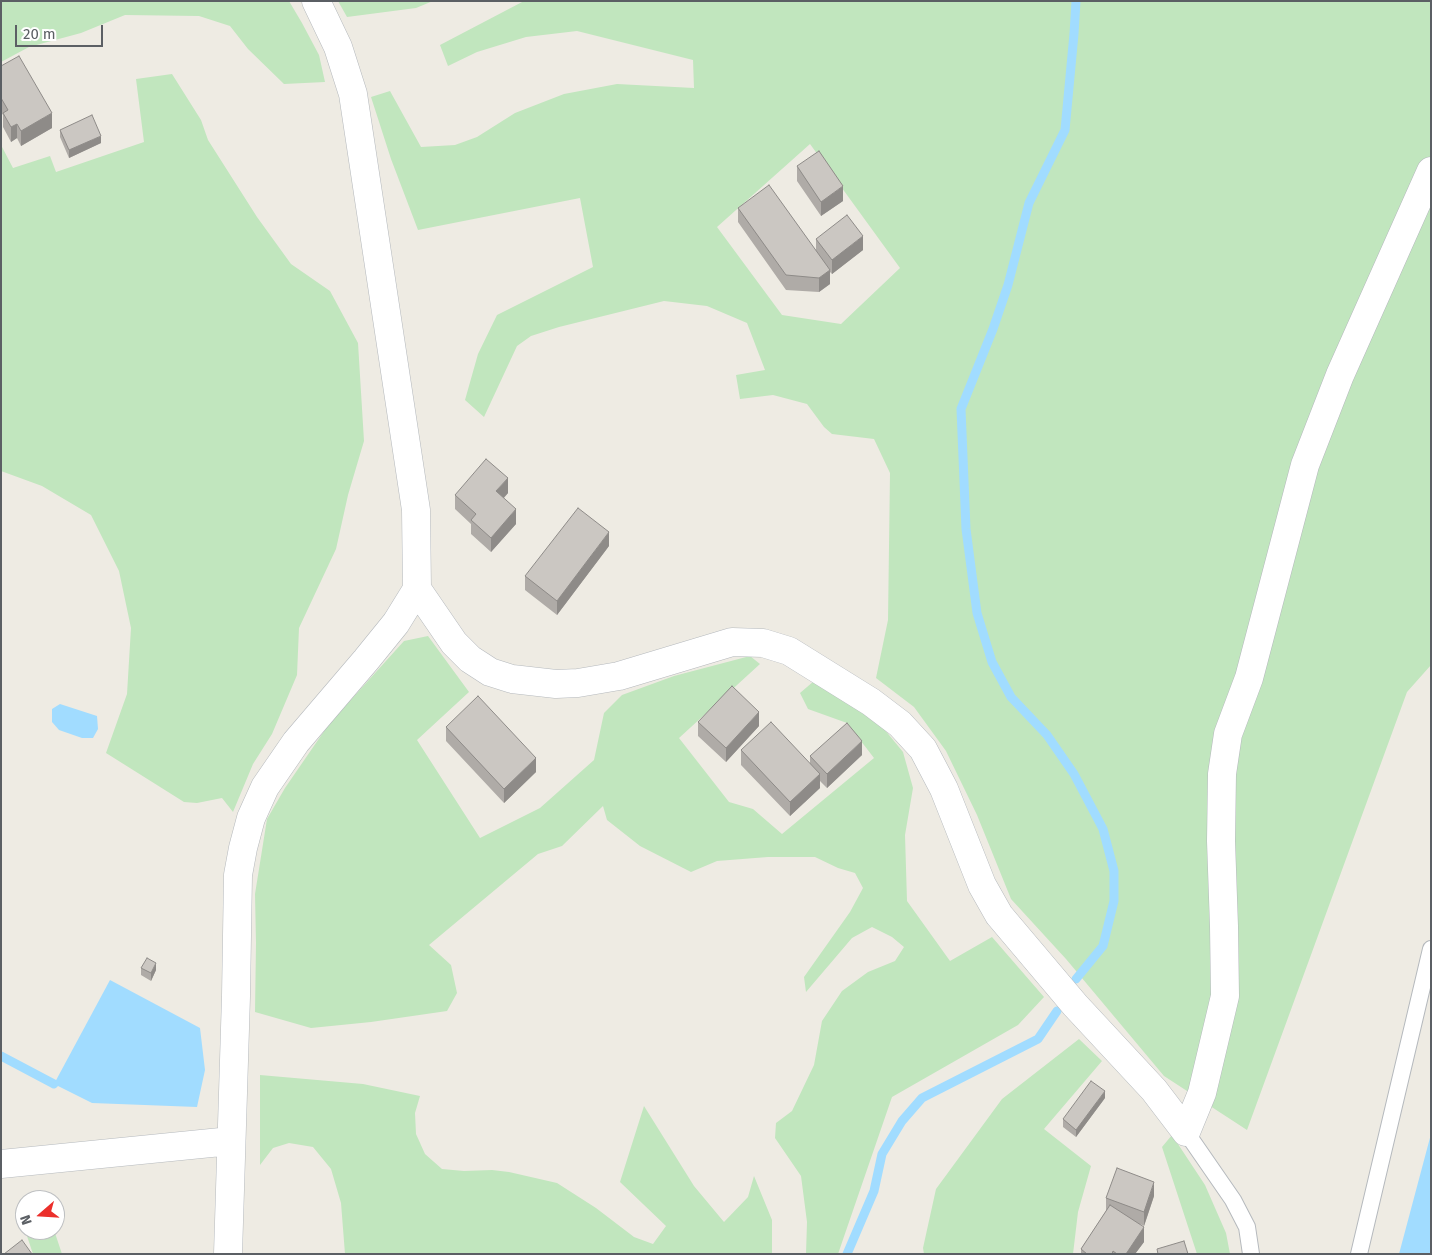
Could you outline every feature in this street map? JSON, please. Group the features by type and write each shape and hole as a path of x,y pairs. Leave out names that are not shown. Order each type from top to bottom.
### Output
{"street":[{"path":"228,1254 238,876 251,818 265,786 296,742 396,623 416,589 416,510 353,94 338,48 316,1"},
{"path":"1186,1132 1202,1093 1225,996 1221,841 1222,774 1228,734 1248,678 1305,465 1340,375 1431,171"},
{"path":"416,589 454,642 470,658 490,672 512,679 556,684 578,683 618,676 732,642 763,643 789,650 871,702 900,724 923,749 944,789 982,885 999,915 1075,1005 1154,1090 1186,1132"},
{"path":"1,1164 231,1140"}],"lane":[{"path":"1359,1254 1431,949"},
{"path":"1186,1132 1233,1200 1247,1227 1250,1254"}],"green space":[{"path":"1,1 289,1 319,55 325,82 284,84 248,49 230,26 199,16 125,15 81,33 29,47 1,62"},
{"path":"338,1 433,1 416,8 347,17"},
{"path":"524,1 1431,1 1431,665 1407,692 1247,1130 1164,1076 1066,959 1011,899 977,815 946,751 914,707 876,678 888,620 890,473 874,439 832,434 824,427 807,404 773,395 740,399 736,375 765,370 747,323 707,306 664,301 559,327 531,336 517,346 484,417 465,400 478,354 497,315 593,267 580,198 418,230 391,159 371,97 390,91 421,147 455,145 477,137 515,113 564,94 617,84 694,88 693,60 577,31 526,37 477,52 448,66 440,45","holes":["810,144 900,268 841,324 782,315 717,227"]},
{"path":"172,74 201,120 208,140 257,217 291,264 330,291 358,343 364,441 348,495 336,549 299,628 297,675 272,734 253,764 233,812 222,798 197,803 184,802 106,753 127,694 131,628 119,571 91,515 42,486 1,471 1,145 13,168 50,156 56,172 144,142 136,79"},
{"path":"428,636 469,692 417,740 480,838 540,808 594,760 604,713 622,695 674,676 750,656 760,664 679,738 729,802 753,809 782,834 874,758 847,723 808,709 800,693 814,681 880,724 903,752 913,788 905,835 907,901 950,961 992,937 1044,997 1018,1025 892,1097 838,1254 806,1254 807,1222 801,1176 775,1138 776,1123 792,1111 814,1065 822,1021 842,991 868,972 895,961 904,947 892,937 872,927 852,938 806,992 804,977 850,912 863,888 855,873 838,868 815,857 768,857 717,861 691,872 640,846 607,820 603,806 562,846 538,854 429,945 451,965 457,993 447,1011 311,1028 255,1012 255,894 267,819 285,788 329,724 404,641"},
{"path":"1079,1039 1102,1061 1044,1129 1091,1166 1078,1212 1073,1254 924,1254 923,1248 936,1189 1002,1099"},
{"path":"260,1075 363,1084 420,1096 415,1113 416,1134 425,1154 442,1169 509,1172 557,1183 596,1208 634,1237 653,1244 666,1226 620,1182 644,1106 694,1186 724,1222 748,1197 754,1176 772,1220 772,1254 345,1254 341,1203 331,1169 313,1147 289,1143 273,1148 260,1165"},
{"path":"1172,1135 1205,1185 1226,1233 1230,1254 1197,1254 1162,1147"},
{"path":"28,1240 57,1240 62,1254 33,1254"}],"water":[{"path":"60,704 97,716 98,729 93,738 82,738 59,730 52,722 52,709"},
{"path":"110,980 200,1028 205,1070 197,1107 92,1103 54,1084"},
{"path":"1431,1134 1431,1254 1399,1254"}],"building":[{"path":"19,56 52,113 21,131 17,124 11,127 3,113 8,110 1,98 1,66"},
{"path":"92,115 101,136 69,150 60,130"},
{"path":"819,151 843,186 821,202 797,166"},
{"path":"769,185 830,270 819,278 786,275 738,208"},
{"path":"847,215 863,236 832,260 816,239"},
{"path":"486,459 508,478 496,491 516,509 491,538 471,520 476,514 455,495"},
{"path":"578,508 609,532 557,601 525,576"},
{"path":"732,686 759,712 726,748 698,722"},
{"path":"478,696 536,758 504,789 446,727"},
{"path":"771,722 820,774 790,802 741,750"},
{"path":"847,723 862,741 827,774 810,756"},
{"path":"147,958 156,963 151,973 141,968"},
{"path":"1091,1081 1105,1091 1076,1130 1063,1119"},
{"path":"1117,1168 1154,1182 1144,1212 1106,1198"},
{"path":"1110,1205 1144,1227 1126,1254 1117,1254 1113,1251 1112,1254 1087,1254 1081,1249"},
{"path":"22,1240 32,1254 4,1254"},
{"path":"1184,1241 1188,1254 1158,1254 1157,1249"}],"waterway":[{"path":"1076,1 1065,130 1029,203 1008,285 993,329 961,409 966,529 977,613 992,662 1011,697 1047,735 1074,774 1103,829 1114,871 1114,901 1103,946 1076,979"},
{"path":"847,1254 874,1191 882,1154 902,1121 922,1098 1038,1039 1057,1011"},
{"path":"1,1056 54,1084"}]}
